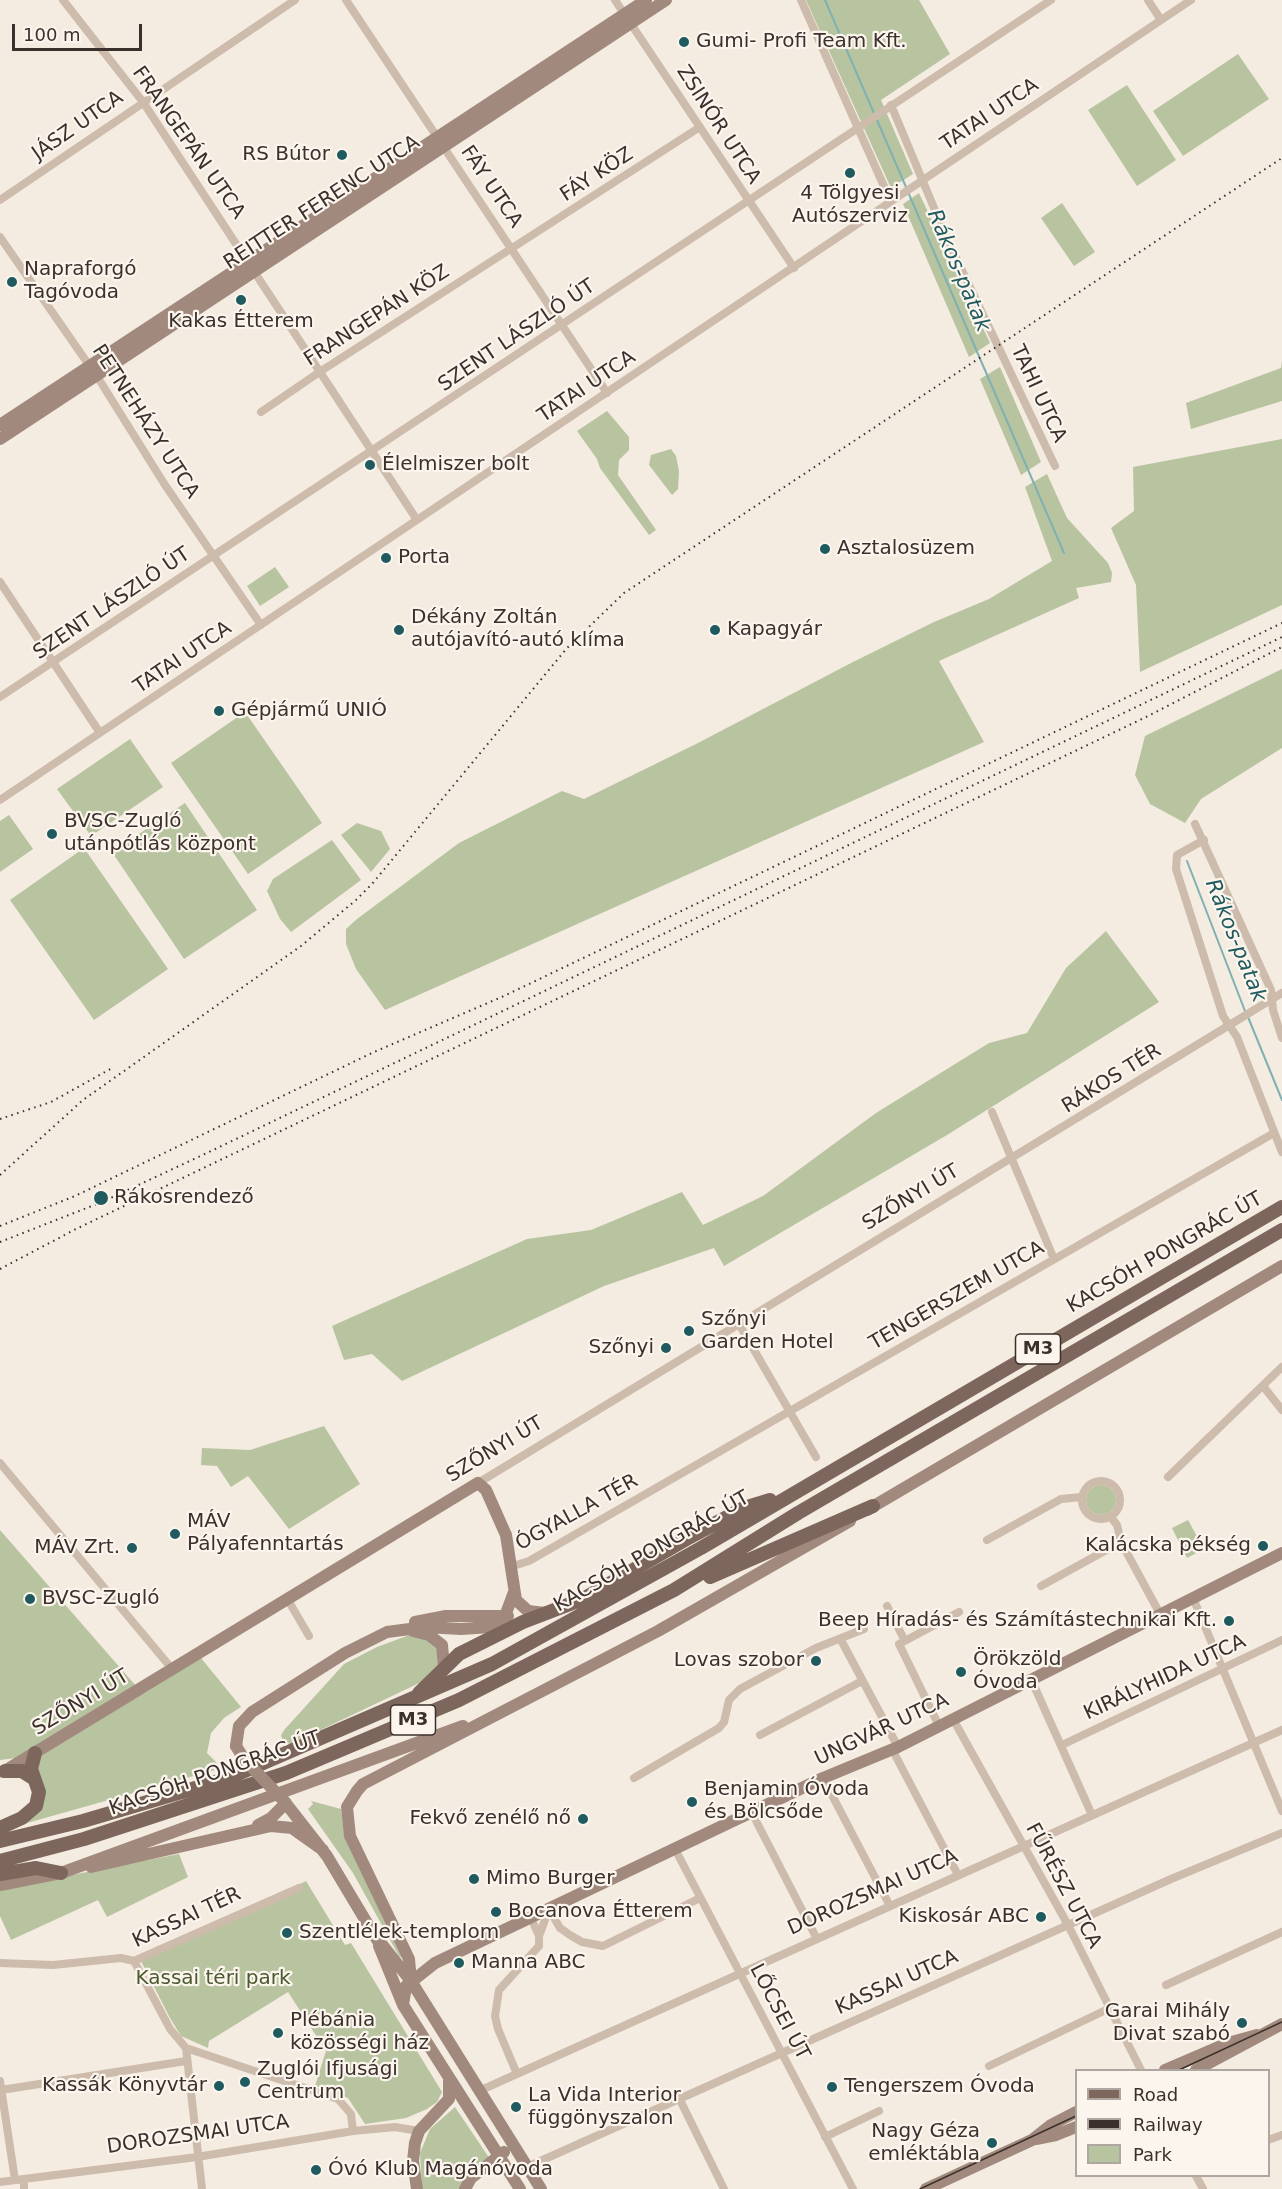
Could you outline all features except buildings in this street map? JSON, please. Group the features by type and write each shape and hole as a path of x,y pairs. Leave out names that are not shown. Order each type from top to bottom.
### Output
{"main road":[{"name":"KACSÓH PONGRÁC ÚT","path":"0,1841 83,1821 226,1779 405,1704 492,1664 563,1626 795,1492 1282,1207"},
{"name":"KACSÓH PONGRÁC ÚT","path":"0,1861 84,1839 196,1803 329,1756 459,1700 674,1590 798,1513 1282,1230"},
{"path":"405,1704 459,1654 545,1613 583,1599 744,1509 795,1492"},
{"path":"674,1590 873,1506"},
{"path":"0,1828 22,1818 36,1806 39,1792 32,1769 35,1753"},
{"path":"2,1772 22,1771 33,1778"},
{"path":"0,1874 36,1868 61,1873"}],"street":[{"name":"FRANGEPÁN UTCA","path":"63,0 143,102 252,265 417,520"},
{"name":"JÁSZ UTCA","path":"0,200 295,0"},
{"name":"FÁY UTCA","path":"346,0 607,393"},
{"name":"ZSINÓR UTCA","path":"615,0 794,268"},
{"name":"REITTER FERENC UTCA","path":"628,19 646,0"},
{"name":"REITTER FERENC UTCA","path":"0,425 92,370 628,19 666,0"},
{"path":"801,0 895,200"},
{"name":"SZENT LÁSZLÓ ÚT","path":"0,697 749,203 861,125 1051,0"},
{"path":"1148,0 1161,20"},
{"name":"TATAI UTCA","path":"0,800 1191,0"},
{"name":"TAHI UTCA","path":"891,105 921,182 1055,466"},
{"name":"FÁY KÖZ","path":"512,249 700,127"},
{"name":"PETNEHÁZY UTCA","path":"0,237 92,370 261,625"},
{"name":"FRANGEPÁN KÖZ","path":"261,412 512,249"},
{"name":"REITTER FERENC UTCA","path":"0,439 92,370"},
{"path":"0,582 100,733"},
{"path":"1195,824 1271,990 1282,1038"},
{"path":"1204,840 1177,855 1176,869 1223,1016 1230,1025 1282,1152"},
{"name":"RÁKOS TÉR","path":"1011,1160 1282,993"},
{"path":"992,1112 1054,1259"},
{"name":"TENGERSZEM UTCA","path":"657,1488 1274,1133"},
{"name":"SZŐNYI ÚT","path":"2,1772 1011,1160"},
{"name":"KACSÓH PONGRÁC ÚT","path":"411,1980 409,1959 356,1853 350,1836 348,1817 351,1798 363,1784 658,1631 1282,1266"},
{"path":"739,1324 816,1457"},
{"path":"1168,1477 1282,1367"},
{"path":"1263,1386 1282,1410"},
{"path":"0,1463 173,1670"},
{"path":"987,1540 1061,1499 1082,1497 1094,1482 1112,1484 1117,1489 1120,1501 1115,1513 1110,1516 1093,1516 1084,1508 1082,1497"},
{"path":"394,1631 425,1626 485,1629 505,1616 514,1592 513,1569 506,1536 486,1490 478,1483"},
{"name":"ÓGYALLA TÉR","path":"513,1569 657,1488"},
{"path":"1110,1516 1117,1525 1121,1542 1160,1614"},
{"path":"1041,1586 1121,1542"},
{"name":"UNGVÁR UTCA","path":"411,1980 435,1963 823,1778 895,1748 1282,1553"},
{"path":"483,1615 495,1609 506,1598 513,1569"},
{"path":"514,1592 523,1609 545,1613"},
{"path":"1193,1598 1252,1744 1282,1811"},
{"path":"288,1600 309,1636"},
{"path":"887,1606 905,1641"},
{"path":"939,1726 899,1644 959,1612"},
{"path":"541,2189 411,1980 376,1937 323,1850 285,1802 244,1759 236,1746 239,1726 252,1712 345,1653 394,1631 431,1618 545,1613"},
{"path":"634,1778 719,1728 724,1722 733,1693 816,1648 864,1629"},
{"path":"394,1631 422,1632 436,1639 444,1651 444,1667"},
{"path":"841,1640 958,1875"},
{"name":"KIRÁLYHIDA UTCA","path":"1062,1745 1282,1640"},
{"path":"1031,1679 1092,1815"},
{"path":"760,1735 862,1681"},
{"name":"KACSÓH PONGRÁC ÚT","path":"0,1885 61,1873 433,1738 519,1704"},
{"name":"FŰRÉSZ UTCA","path":"953,1719 1068,1925 1108,2009 1140,2069"},
{"name":"DOROZSMAI UTCA","path":"479,2091 1282,1730"},
{"path":"823,1778 890,1906"},
{"path":"247,1830 271,1818 285,1802"},
{"path":"752,1813 818,1939"},
{"path":"61,1873 271,1826 289,1827 306,1836 323,1850"},
{"name":"KASSAI UTCA","path":"527,2167 1068,1925 1282,1833"},
{"name":"LŐCSEI ÚT","path":"675,1849 853,2189"},
{"name":"KASSAI TÉR","path":"186,2048 170,2029 134,1961 299,1888"},
{"path":"549,1909 560,1928 570,1935 582,1942 603,1946 700,1898"},
{"path":"517,2074 498,2029 495,2016 497,1999 509,1976 539,1946 539,1936 549,1909"},
{"path":"531,1918 539,1936"},
{"path":"1166,1985 1282,1932"},
{"path":"376,1937 403,2005 520,2189"},
{"path":"0,1963 53,1965 121,1958 134,1961"},
{"path":"403,2005 404,1992 411,1980"},
{"path":"989,2066 1108,2009"},
{"path":"1167,2069 1227,2043 1257,2035 1282,2024"},
{"path":"1198,2069 1232,2053 1257,2035"},
{"path":"202,2189 186,2048 338,2099 351,2114 353,2131"},
{"path":"24,2189 19,2180 1,2086 186,2061"},
{"path":"417,2189 413,2162 417,2137 449,2100 451,2092 447,2076"},
{"path":"679,2098 724,2189"},
{"path":"825,2137 879,2111"},
{"path":"926,2189 1032,2140 1051,2125 1075,2113"},
{"name":"DOROZSMAI UTCA","path":"0,2182 197,2157 353,2131 402,2128 417,2137"},
{"path":"1032,2140 1056,2136 1075,2128"},
{"path":"465,2189 471,2178 501,2162 507,2147 507,2136"}],"green space":[{"path":"806,0 919,0 950,54 881,100 913,174 891,188"},
{"path":"1238,54 1269,99 1183,156 1153,111"},
{"path":"1127,85 1176,160 1137,186 1088,110"},
{"path":"919,193 990,343 969,357 903,204"},
{"path":"1062,203 1095,252 1074,266 1041,218"},
{"path":"1282,361 1282,401 1191,429 1186,403 1281,368"},
{"path":"1000,367 1041,462 1021,475 980,379"},
{"path":"607,411 629,437 629,450 619,460 618,475 656,530 649,535 600,468 597,459 577,431"},
{"path":"1282,439 1282,605 1140,672 1136,585 1111,528 1134,511 1133,467"},
{"path":"671,449 676,456 679,471 678,489 672,495 649,465 651,455"},
{"path":"1047,474 1067,518 1108,563 1112,573 1111,582 1076,588 1079,598 939,661 984,742 385,1010 356,969 346,944 346,929 357,919 459,843 562,791 584,799 934,622 989,599 1052,561 1025,487"},
{"path":"275,567 289,587 260,606 247,586"},
{"path":"1282,669 1282,748 1201,799 1185,823 1150,804 1135,775 1145,736"},
{"path":"245,712 322,823 248,874 171,763"},
{"path":"130,739 163,787 91,836 57,789"},
{"path":"185,803 257,910 184,959 112,852"},
{"path":"9,815 33,849 0,872 0,821"},
{"path":"357,823 381,831 390,849 371,872 341,835"},
{"path":"332,840 361,880 291,932 280,919 267,891 273,879"},
{"path":"84,848 168,969 94,1020 10,900"},
{"path":"1106,931 1159,1002 947,1135 724,1266 714,1248 604,1286 402,1381 372,1354 344,1360 332,1326 527,1239 591,1230 682,1192 703,1225 763,1196 876,1113 989,1043 1027,1033 1066,968"},
{"path":"324,1426 360,1484 289,1529 248,1476 231,1487 217,1466 201,1465 202,1448 250,1450"},
{"path":"1101,1485 1112,1489 1116,1500 1112,1511 1101,1515 1090,1511 1086,1500 1090,1489"},
{"path":"1188,1520 1204,1549 1187,1558 1172,1528"},
{"path":"0,1530 143,1694 201,1658 241,1707 224,1718 211,1733 207,1753 222,1768 13,1827 31,1817 40,1755 0,1760"},
{"path":"412,1634 433,1641 442,1659 432,1677 291,1744 283,1742 281,1735 285,1729 344,1664 377,1647"},
{"path":"311,1801 341,1809 345,1839 402,1958 353,1873 308,1809 313,1804"},
{"path":"179,1854 188,1877 107,1917 98,1900 11,1940 0,1916 0,1889"},
{"name":"Kassai téri park","path":"306,1881 345,1945 351,1943 442,2092 437,2102 427,2109 406,2118 365,2124 348,2098 315,2086 326,2051 288,1992 209,2041 208,2048 181,2036 170,2018 140,1959 217,1925"},
{"path":"455,2107 490,2159 460,2189 422,2189 420,2153 430,2129"}],"waterway":[{"name":"Rákos-patak","path":"825,0 906,187"},
{"name":"Rákos-patak","path":"908,192 1064,553"},
{"name":"Rákos-patak","path":"1187,861 1245,1011"},
{"name":"Rákos-patak","path":"1248,1017 1282,1100"}],"tram line":[{"path":"1181,2069 1282,2022"},
{"path":"920,2189 1075,2116"}],"railway":[{"path":"0,1175 83,1100 301,946 356,900 372,884 567,648 624,593 1282,158"},
{"path":"0,1226 75,1196 374,1052 504,996 1282,623"},
{"path":"0,1242 102,1202 209,1152 1282,637"},
{"path":"0,1269 76,1229 1144,718 1282,647"},
{"path":"0,1119 51,1102 114,1067"}],"place":[{"name":"Gumi- Profi Team Kft.","path":"684,42"},
{"name":"RS Bútor","path":"342,155"},
{"name":"4 Tölgyesi Autószerviz","path":"850,173"},
{"name":"Napraforgó Tagóvoda","path":"12,282"},
{"name":"Kakas Étterem","path":"241,300"},
{"name":"Élelmiszer bolt","path":"370,465"},
{"name":"Asztalosüzem","path":"825,549"},
{"name":"Porta","path":"386,558"},
{"name":"Dékány Zoltán autójavító-autó klíma","path":"399,630"},
{"name":"Kapagyár","path":"715,630"},
{"name":"Gépjármű UNIÓ","path":"219,711"},
{"name":"BVSC-Zugló utánpótlás központ","path":"52,834"},
{"name":"Rákosrendező","path":"101,1198"},
{"name":"Szőnyi Garden Hotel","path":"689,1331"},
{"name":"Szőnyi","path":"666,1348"},
{"name":"MÁV Pályafenntartás","path":"175,1534"},
{"name":"Kalácska pékség","path":"1263,1546"},
{"name":"MÁV Zrt.","path":"132,1548"},
{"name":"BVSC-Zugló","path":"30,1599"},
{"name":"Beep Híradás- és Számítástechnikai Kft.","path":"1229,1621"},
{"name":"Lovas szobor","path":"816,1661"},
{"name":"Örökzöld Óvoda","path":"961,1672"},
{"name":"Benjamin Óvoda és Bölcsőde","path":"692,1802"},
{"name":"Fekvő zenélő nő","path":"583,1819"},
{"name":"Mimo Burger","path":"474,1879"},
{"name":"Bocanova Étterem","path":"496,1912"},
{"name":"Kiskosár ABC","path":"1041,1917"},
{"name":"Szentlélek-templom","path":"287,1933"},
{"name":"Manna ABC","path":"459,1963"},
{"name":"Garai Mihály Divat szabó","path":"1242,2023"},
{"name":"Plébánia közösségi ház","path":"278,2033"},
{"name":"Zuglói Ifjusági Centrum","path":"245,2082"},
{"name":"Kassák Könyvtár","path":"219,2086"},
{"name":"Tengerszem Óvoda","path":"832,2087"},
{"name":"La Vida Interior függönyszalon","path":"516,2107"},
{"name":"Nagy Géza emléktábla","path":"992,2143"},
{"name":"Óvó Klub Magánóvoda","path":"316,2170"}]}
